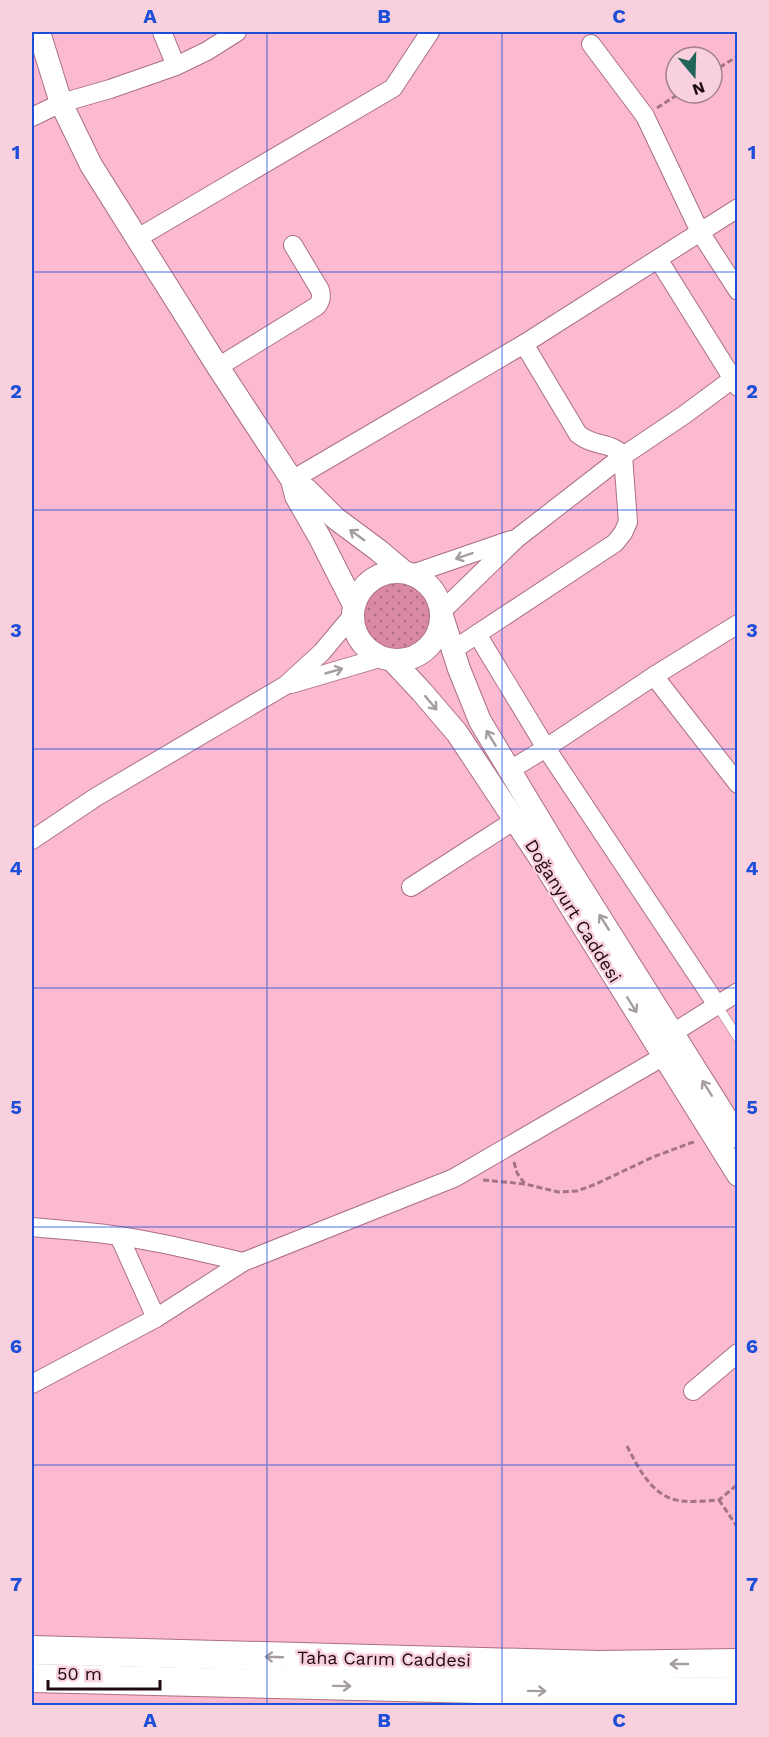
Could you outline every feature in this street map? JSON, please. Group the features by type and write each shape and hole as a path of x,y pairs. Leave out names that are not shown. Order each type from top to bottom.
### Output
{"main road":[{"name":"Taha Carım Caddesi","path":"32,1650 599,1665 738,1664"},
{"name":"Taha Carım Caddesi","path":"32,1678 599,1692 738,1691"}],"street":[{"path":"39,32 62,103 91,165 136,239 292,480 296,496 320,538 353,610 354,624 361,641 374,654 387,658"},
{"path":"162,32 176,66"},
{"path":"32,117 62,103 176,66 207,51 237,32"},
{"path":"136,239 393,88 430,32"},
{"path":"591,45 645,116 700,232 738,291"},
{"path":"292,480 525,344 738,208"},
{"path":"218,367 320,303 320,290 293,245"},
{"path":"442,614 516,538 623,456 736,380 658,259"},
{"path":"453,650 615,543 628,522 623,456 616,448 589,442 578,434 525,344"},
{"path":"286,685 387,658 410,658 426,649 437,634 442,614 434,590 420,578 407,573 335,518 307,489 292,480"},
{"path":"32,840 96,797 286,685 322,652 353,610 362,589 376,577 384,573 407,573 516,538"},
{"name":"Doğanyurt Caddesi","path":"442,614 480,721 738,1137"},
{"path":"510,770 738,624"},
{"path":"477,634 546,748 717,1005"},
{"name":"Doğanyurt Caddesi","path":"387,658 422,692 457,733 546,867 738,1175"},
{"path":"654,676 738,784"},
{"path":"411,887 515,820"},
{"path":"672,1033 738,992"},
{"path":"32,1399 39,1381 156,1318 243,1262 454,1178 664,1056"},
{"path":"32,1227 119,1236 243,1262"},
{"path":"119,1236 156,1318"},
{"path":"693,1391 738,1353"}],"lane":[{"path":"717,1005 738,1038"}],"path":[{"path":"724,65 738,56"},
{"path":"645,116 664,104"},
{"path":"454,1178 525,1184 558,1192 577,1191 653,1157 713,1135"},
{"path":"514,1143 513,1158 517,1173 525,1184"},
{"path":"627,1446 639,1470 656,1490 668,1497 681,1501 719,1500 738,1484"},
{"path":"719,1500 738,1528"}],"shaded area":[{"path":"397,579 411,582 423,590 431,602 434,616 431,630 423,642 411,650 397,653 383,650 371,642 363,630 360,616 363,602 371,590 383,582"}]}
